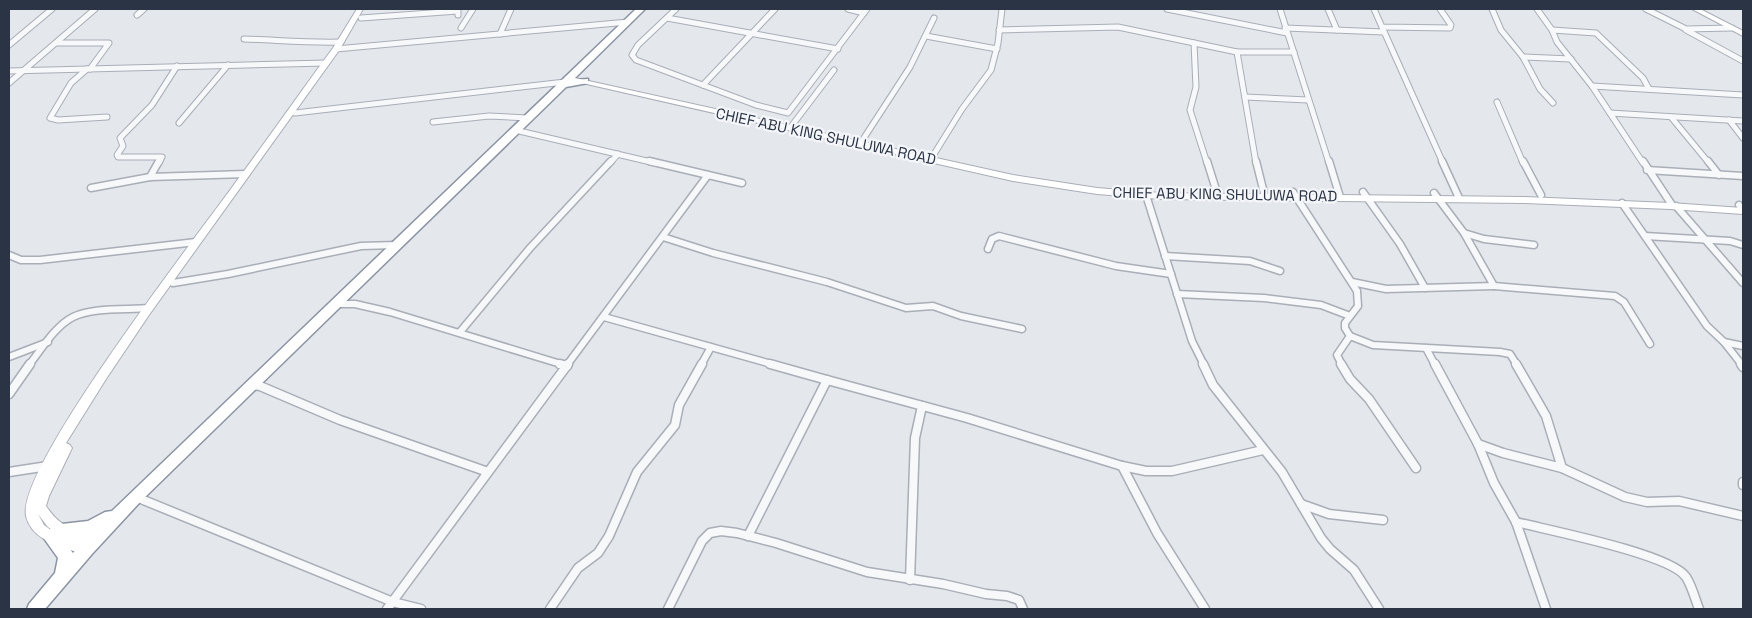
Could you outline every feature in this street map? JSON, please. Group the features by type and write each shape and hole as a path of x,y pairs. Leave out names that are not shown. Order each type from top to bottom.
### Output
{"highway":[{"path":"35,609 90,544 136,497 515,130 575,77 642,9"},
{"path":"62,576 66,556 55,533 96,525 113,515 136,497"}],"street":[{"path":"9,45 52,9"},
{"path":"9,83 58,43 95,9"},
{"path":"137,15 144,9"},
{"path":"461,28 473,9"},
{"path":"500,34 511,9"},
{"path":"676,9 638,45 632,55 636,60 772,111 788,113 866,11"},
{"path":"703,85 775,9"},
{"path":"848,9 866,11"},
{"path":"1002,9 997,49 990,70 932,156 1012,172 1116,188 1217,194 1189,107 1196,87 1194,43"},
{"path":"1167,9 1286,31 1450,28 1451,25 1440,9"},
{"path":"1280,9 1339,194"},
{"path":"1328,9 1337,30"},
{"path":"1374,9 1457,195 1541,194 1672,203"},
{"path":"1492,9 1501,30 1523,57 1540,89 1553,103"},
{"path":"1536,9 1552,30 1557,42 1592,86 1647,170 1672,203 1707,240 1743,283"},
{"path":"1646,9 1743,61"},
{"path":"1696,9 1743,34"},
{"path":"55,533 40,507 43,496 62,455 90,406 173,283 340,47 362,12 444,11 458,12 458,15"},
{"path":"667,18 838,49"},
{"path":"862,141 903,81 934,18"},
{"path":"244,39 280,40 340,47 628,22"},
{"path":"999,30 1118,27 1237,52 1294,52"},
{"path":"1686,29 1732,28"},
{"path":"1552,30 1596,33 1643,78 1649,89"},
{"path":"926,36 997,49"},
{"path":"58,43 109,44 88,69 71,83 50,118 58,120 107,117"},
{"path":"90,544 55,533 40,531 34,523 31,513 37,490 48,466 116,354 148,308 291,116 326,63 340,47"},
{"path":"1237,52 1236,59 1241,72 1254,152 1264,194"},
{"path":"1523,57 1571,58"},
{"path":"9,71 326,63"},
{"path":"179,123 228,65"},
{"path":"150,177 162,158 118,158 117,155 123,146 120,138 152,105 177,66"},
{"path":"791,126 834,70"},
{"path":"291,116 575,77"},
{"name":"CHIEF ABU KING SHULUWA ROAD","path":"575,77 932,156 1032,181 1104,192 1146,195 1457,195 1622,203 1672,203 1742,208"},
{"path":"1592,86 1743,95"},
{"path":"1244,97 1308,100"},
{"path":"1497,102 1506,117 1506,124 1514,144 1541,194"},
{"path":"1610,113 1743,120"},
{"path":"433,122 489,116 528,118"},
{"path":"1671,117 1719,175"},
{"path":"1729,120 1743,138"},
{"path":"515,130 742,183"},
{"path":"460,332 530,248 618,154"},
{"path":"1647,170 1743,176"},
{"path":"91,188 150,177 246,174"},
{"path":"387,609 708,175"},
{"path":"1295,194 1358,294 1358,306 1345,323 1345,328 1350,336 1373,345 1500,352 1512,356 1546,416 1559,466"},
{"path":"1146,195 1192,340 1213,385 1279,468 1321,538 1330,549 1354,570 1379,609"},
{"path":"1365,195 1400,244 1425,288"},
{"path":"1436,195 1464,233 1494,286"},
{"path":"1622,203 1698,314 1724,342 1743,367"},
{"path":"1464,233 1484,239 1534,245"},
{"path":"1645,236 1730,241 1743,246"},
{"path":"664,237 713,253 827,282 906,308 933,306 961,316 1022,329"},
{"path":"988,249 994,237 1006,237 1116,266 1170,274"},
{"path":"9,255 21,260 40,260 196,242"},
{"path":"173,283 228,274 361,246 396,245"},
{"path":"1165,256 1250,261 1280,271"},
{"path":"1352,282 1386,289 1483,289 1494,286 1615,296 1624,302 1650,344"},
{"path":"345,293 356,304"},
{"path":"1177,294 1264,298 1313,304 1325,306 1350,316"},
{"path":"334,304 356,304 460,332 567,366"},
{"path":"9,394 25,370 61,327 74,317 148,308"},
{"path":"604,317 998,427 1122,466 1146,471 1172,471 1264,450"},
{"path":"1350,336 1337,355 1340,362 1350,379 1373,404 1416,468"},
{"path":"9,357 49,342"},
{"path":"1724,342 1743,346"},
{"path":"550,609 578,568 598,553 609,536 637,472 675,424 679,405 711,347"},
{"path":"1426,348 1478,444 1494,483 1516,522 1546,609"},
{"path":"748,536 827,380"},
{"path":"250,385 260,386 340,420 488,472"},
{"path":"910,580 915,438 922,406"},
{"path":"1478,444 1503,453 1559,466 1625,497 1647,502 1679,500 1743,516"},
{"path":"9,472 48,466"},
{"path":"1122,466 1158,533 1205,609"},
{"path":"136,497 393,602 420,609"},
{"path":"1301,504 1329,514 1383,520"},
{"path":"1516,522 1632,550 1672,566 1686,576 1699,609"},
{"path":"668,609 706,536 715,532 748,536 784,545 893,579 939,584 991,595 1012,596 1019,600 1023,609"}]}
